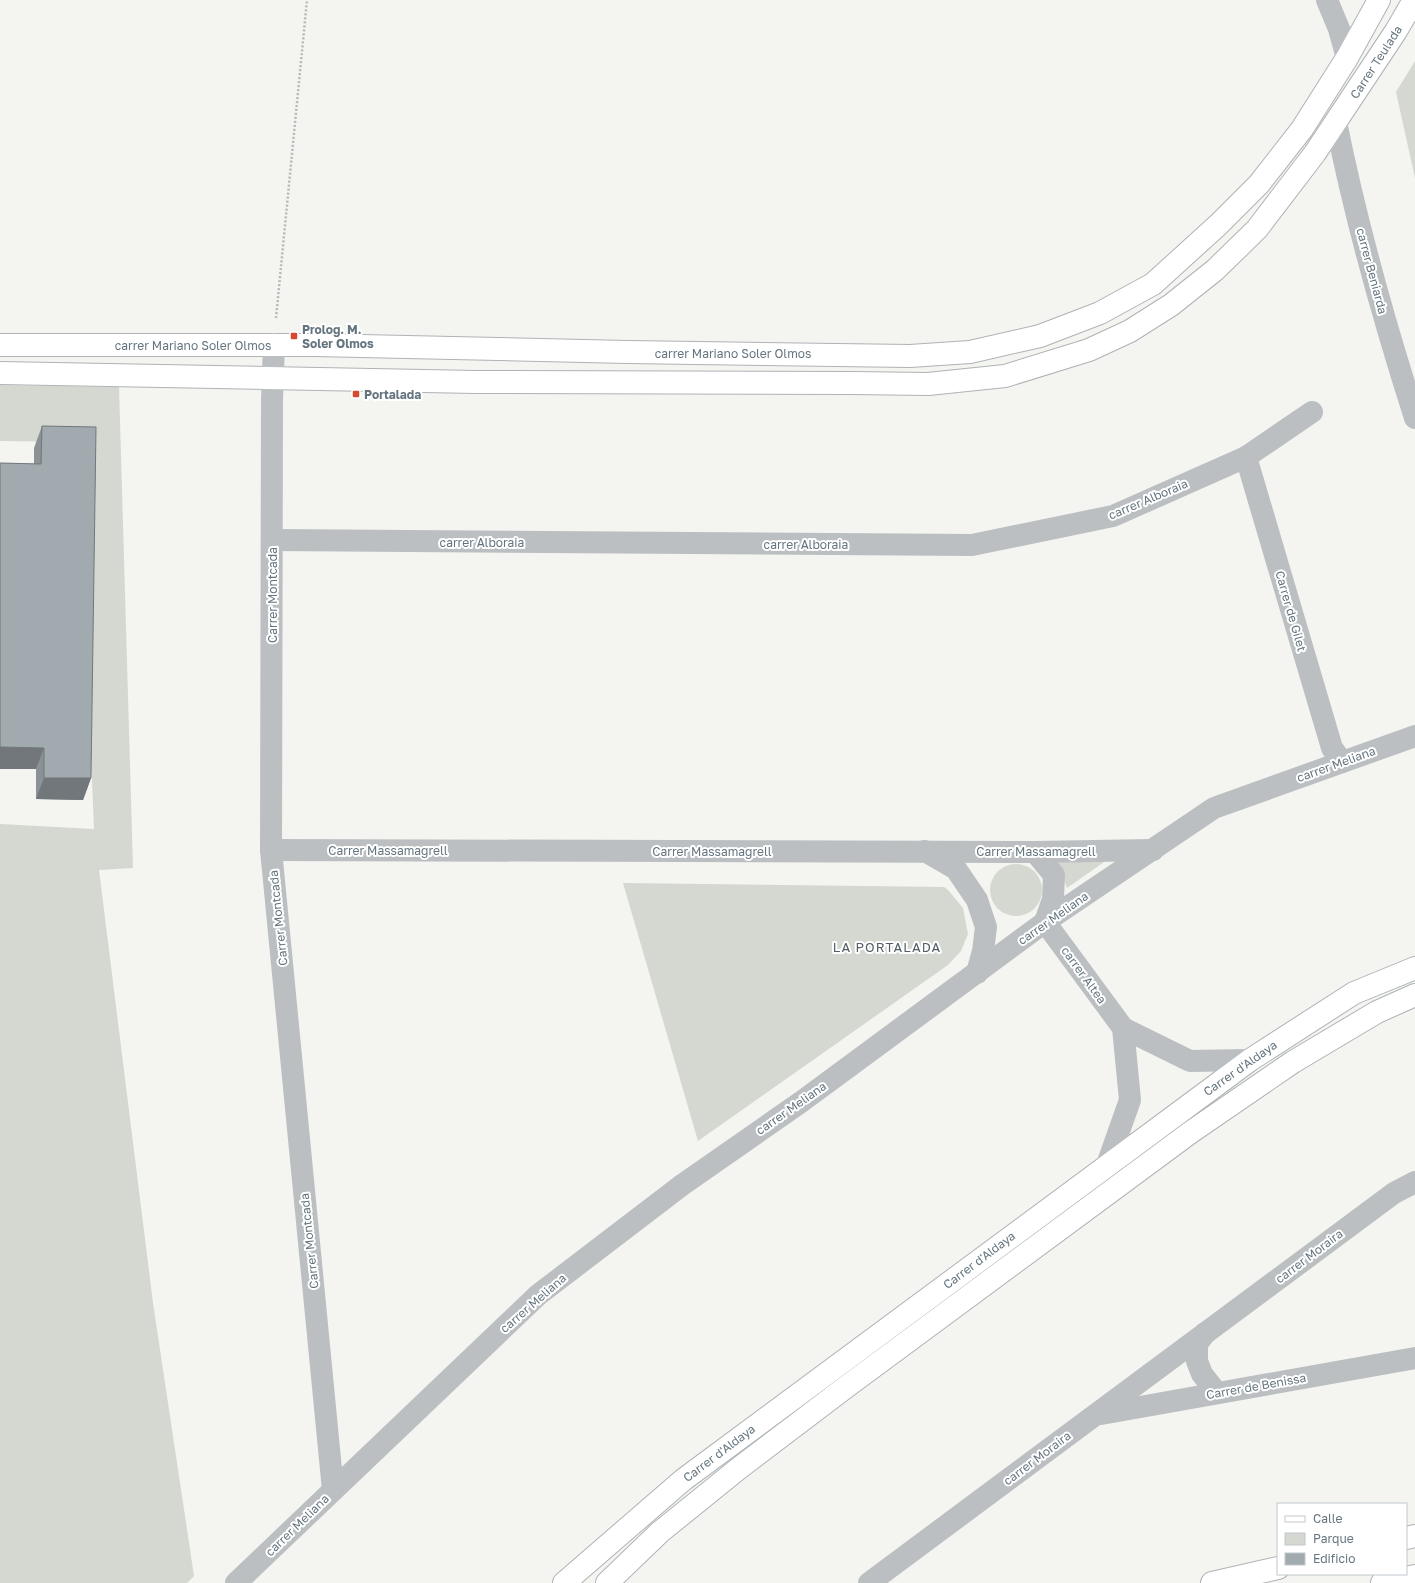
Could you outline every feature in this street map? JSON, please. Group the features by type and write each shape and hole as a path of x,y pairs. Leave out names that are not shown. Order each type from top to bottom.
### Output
{"main road":[{"path":"1347,58 1379,0"},
{"name":"Carrer Teulada","path":"1336,122 1396,31 1414,0"},
{"name":"carrer Mariano Soler Olmos","path":"0,345 274,344 628,352 910,356 970,352 1040,336 1100,313 1153,284 1218,226 1259,184 1302,130 1347,58"},
{"path":"0,373 484,382 928,384 1005,376 1089,350 1130,331 1171,305 1215,270 1257,229 1315,153 1336,122"},
{"name":"Carrer d'Aldaya","path":"564,1583 683,1480 1250,1060 1354,993 1415,968"},
{"name":"Carrer d'Aldaya","path":"607,1583 660,1532 738,1469 846,1387 1191,1132 1293,1062 1377,1012 1415,995"},
{"path":"1212,1583 1277,1568"},
{"path":"1382,1583 1415,1576"}],"street":[{"path":"1327,0 1339,29 1347,58"},
{"name":"carrer Beniarda","path":"1336,122 1346,171 1389,337 1415,418"},
{"name":"Carrer Montcada","path":"274,344 271,850 333,1490"},
{"name":"carrer Alboraia","path":"272,540 972,545 1113,516 1246,457 1312,412"},
{"name":"Carrer de Gilet","path":"1246,457 1332,748 1342,762"},
{"name":"carrer Meliana","path":"236,1583 538,1295 682,1185 801,1102 1045,922 1214,808 1415,736"},
{"name":"Carrer Massamagrell","path":"271,850 1035,852 1153,850"},
{"path":"924,851 956,869 977,900 986,927 983,952 977,973"},
{"path":"1035,852 1054,875 1053,899 1045,922"},
{"name":"carrer Altea","path":"1045,922 1123,1028 1190,1061 1250,1060"},
{"path":"1107,1165 1130,1100 1123,1028"},
{"name":"carrer Moraira","path":"869,1583 1394,1193 1415,1182"},
{"name":"carrer Moraira","path":"1205,1333 1197,1344 1197,1361 1202,1374 1217,1393"},
{"name":"Carrer de Benissa","path":"1096,1415 1415,1358"}],"path":[{"path":"274,344 306,0"}],"green space":[{"path":"1415,61 1415,178 1396,92"},
{"path":"0,385 119,387 133,868 99,870 153,1303 194,1576 187,1583 0,1583 0,824 94,829 78,442 0,441"},
{"path":"1057,859 1107,860 1067,888"},
{"path":"1011,864 1021,864 1035,871 1042,885 1042,895 1035,909 1021,916 1011,916 1001,912 994,905 990,895 990,885 994,875 1001,868"},
{"path":"623,883 944,887 963,908 968,934 961,951 948,965 698,1141"}],"building":[{"path":"42,426 96,427 91,778 44,778 44,748 0,747 0,463 41,464"}],"place":[{"name":"Prolog. M. Soler Olmos","path":"294,336"},
{"name":"Portalada","path":"356,394"}],"district":[{"name":"LA PORTALADA","path":"887,947"}]}
